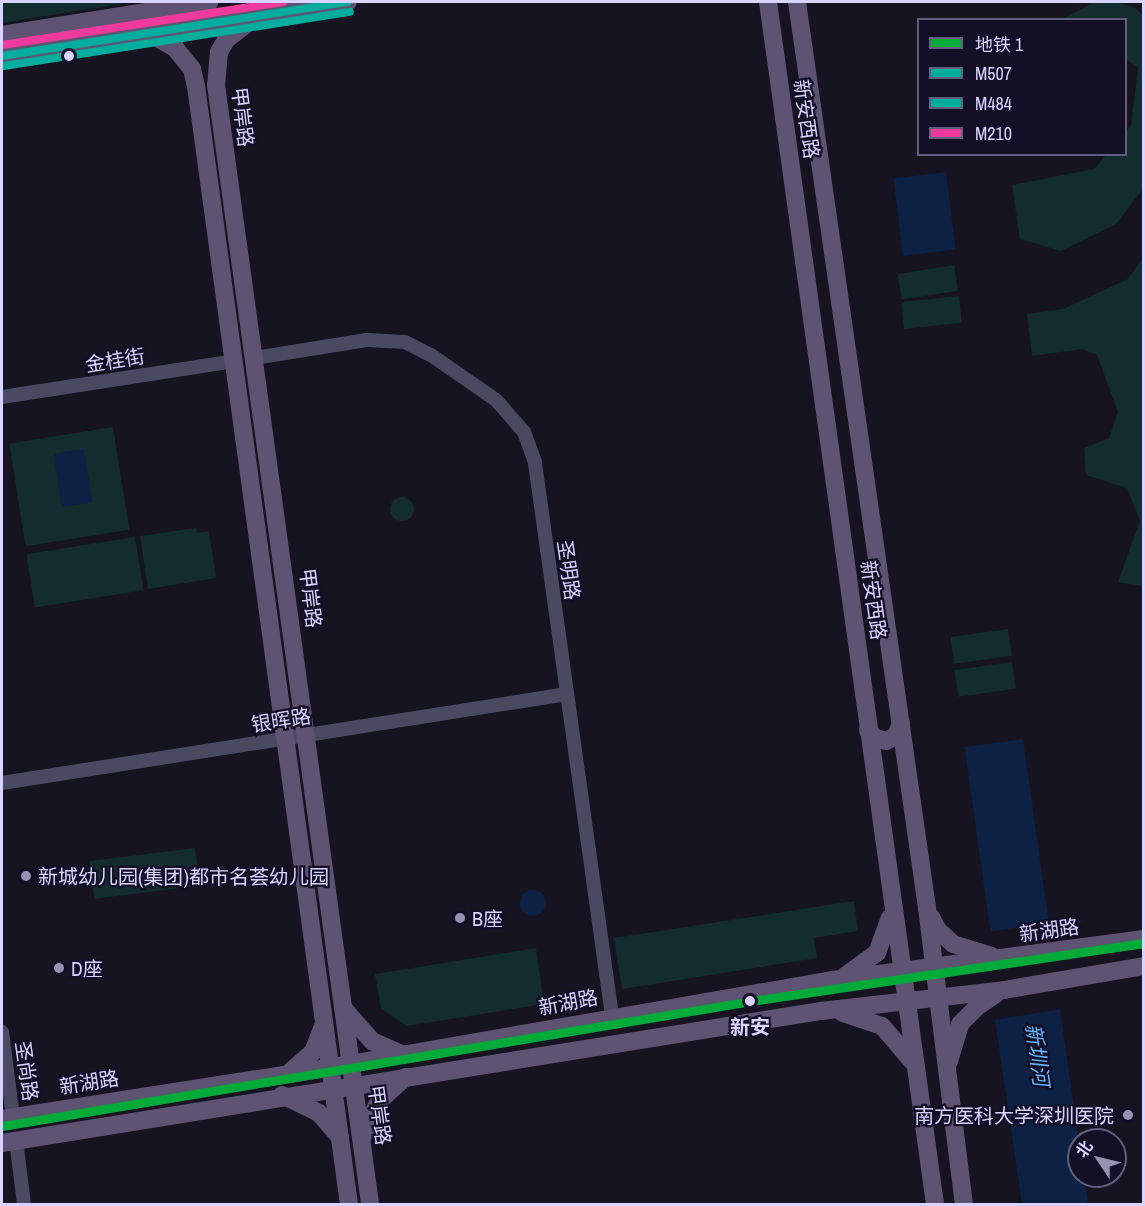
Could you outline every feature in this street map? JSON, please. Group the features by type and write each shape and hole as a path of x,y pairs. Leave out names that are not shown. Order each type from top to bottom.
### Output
{"main road":[{"path":"2,35 208,2"},
{"path":"2,56 348,2"},
{"path":"761,2 772,33"},
{"name":"新安西路","path":"768,2 935,1204"},
{"name":"新安西路","path":"798,2 927,908 936,998 964,1204"},
{"name":"甲岸路","path":"258,15 226,40 216,67 241,268 370,1204"},
{"path":"2,50 116,17"},
{"path":"134,34 157,38 175,48 192,69 349,1204"},
{"path":"222,273 229,260 238,262 241,268"},
{"path":"868,730 875,738 886,741 896,736 901,723"},
{"path":"833,980 860,968 883,944 890,920 890,890"},
{"path":"927,908 937,929 953,944 977,954 1006,958"},
{"name":"新湖路","path":"7,1118 330,1068 612,1016 833,980 1143,939"},
{"path":"9,1141 282,1095 821,1011 1004,990 1143,966"},
{"path":"947,1080 951,1046 960,1024 978,1006 1004,990"},
{"path":"343,1007 372,1041 404,1055"},
{"path":"821,1011 858,1016 882,1026 904,1047 915,1067"},
{"path":"282,1076 313,1052 320,1042 324,1019"},
{"path":"361,1139 379,1101 407,1076"},
{"path":"184,1091 196,1099 195,1106 186,1112"},
{"path":"282,1095 319,1113 340,1137"}],"street":[{"name":"圣明路","path":"254,358 367,340 397,340 431,355 511,415 528,441 535,463 612,1016"},
{"name":"金桂街","path":"2,397 234,361"},
{"name":"银晖路","path":"2,783 567,694"},
{"name":"圣尚路","path":"2,1032 7,1118"},
{"path":"9,1141 24,1204"}],"green space":[{"path":"2,2 133,2 2,23"},
{"path":"1094,2 1116,2 1136,8 1143,16 1143,189 1116,224 1061,251 1020,239 1012,185 1094,169 1105,156 1127,156 1127,130 1131,125 1138,68 1127,60 1127,18 1065,18"},
{"path":"1143,258 1143,586 1118,582 1140,521 1127,488 1086,475 1084,448 1109,438 1118,412 1097,355 1082,349 1032,356 1027,314 1063,309 1128,279"},
{"path":"954,265 958,291 902,300 898,274"},
{"path":"959,296 962,323 904,329 901,302"},
{"path":"113,427 129,530 26,546 9,443"},
{"path":"402,497 407,498 413,504 413,514 407,520 402,521 397,520 391,514 390,509 391,504 397,498"},
{"path":"196,528 197,533 209,531 216,578 148,589 140,536"},
{"path":"135,537 143,590 35,608 26,554"},
{"path":"1008,629 1012,656 954,664 951,637"},
{"path":"1012,662 1016,689 958,697 955,670"},
{"path":"195,848 200,886 94,899 90,861"},
{"path":"854,901 858,931 814,938 817,958 622,989 614,938"},
{"path":"536,948 544,1004 407,1026 381,1009 375,974"}],"water":[{"path":"946,172 956,249 903,256 893,178"},
{"path":"84,449 92,502 62,507 53,454"},
{"path":"1023,739 1049,923 990,931 965,747"},
{"path":"533,890 542,894 546,903 542,912 533,916 524,912 520,903 524,894"},
{"name":"新圳河","path":"1060,1009 1077,1128 1067,1128 1067,1188 1086,1188 1088,1204 1022,1204 995,1020"}],"metro line":[{"name":"1","path":"2,1126 751,1001 1144,943"}],"transit line":[{"name":"M210","path":"2,45 283,2"},
{"name":"M507","path":"2,56 348,2"},
{"name":"M484","path":"4,66 350,12"}],"place":[{"name":"新城幼儿园(集团)都市名荟幼儿园","path":"26,876"},
{"name":"B座","path":"460,918"},
{"name":"D座","path":"59,968"},
{"name":"新安","path":"750,1001"},
{"name":"南方医科大学深圳医院","path":"1128,1115"}]}
